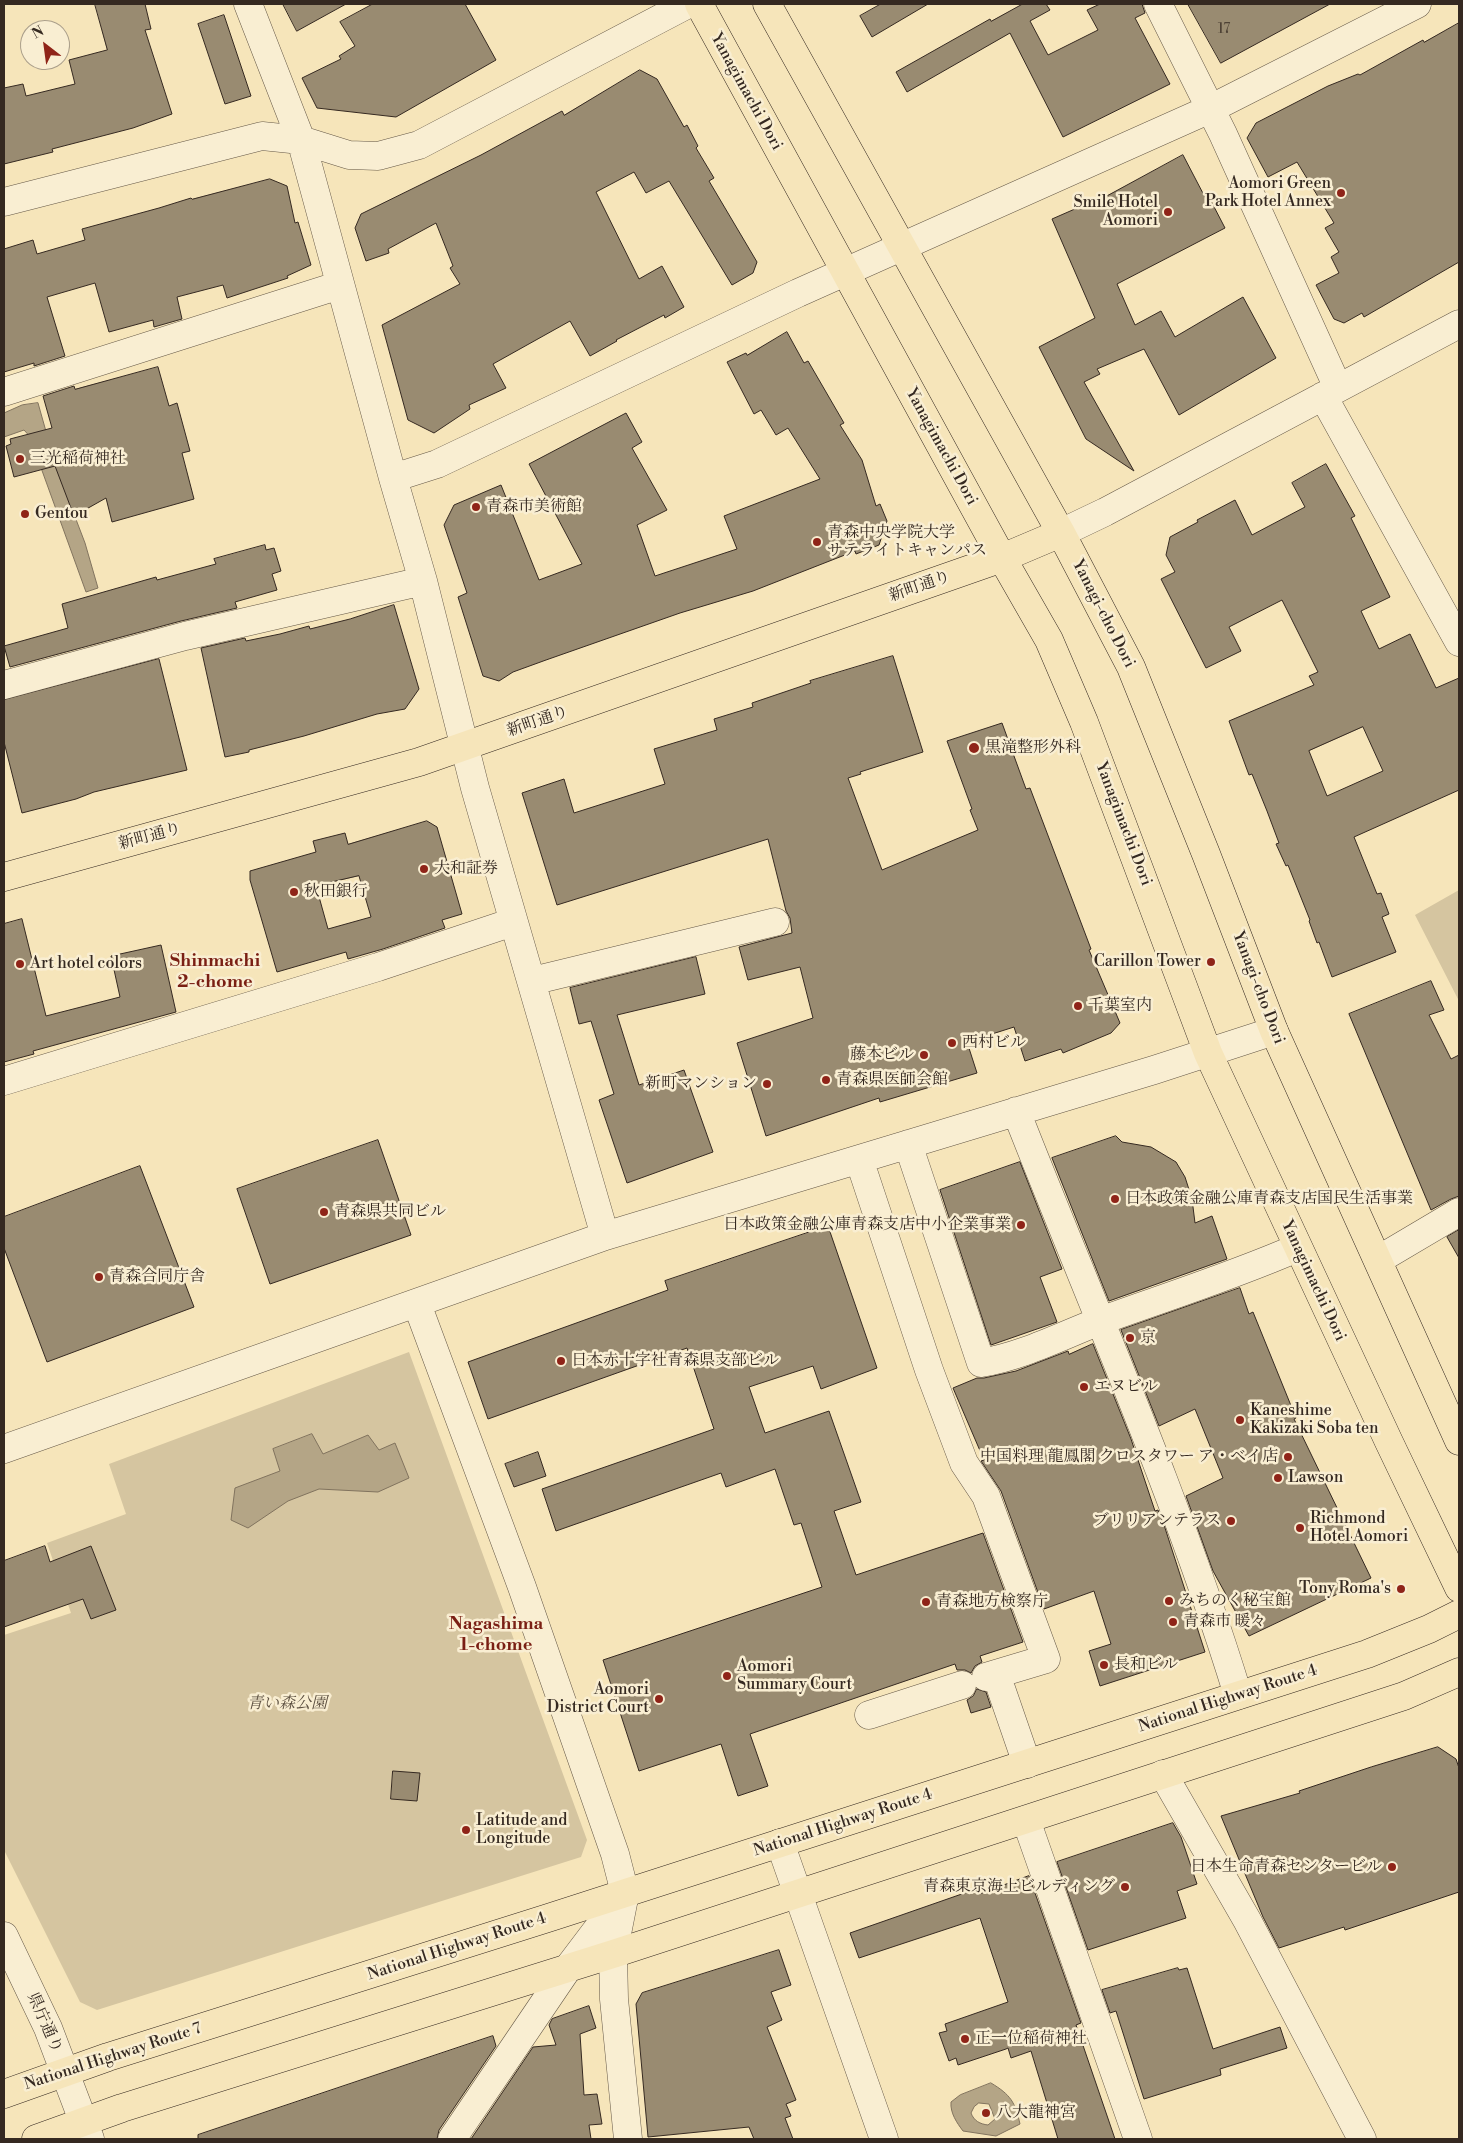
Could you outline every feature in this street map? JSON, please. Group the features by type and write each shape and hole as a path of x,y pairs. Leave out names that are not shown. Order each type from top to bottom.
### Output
{"main road":[{"name":"Yanagimachi Dori","path":"699,4 1002,558 1049,640 1084,722 1208,1053 1297,1248 1459,1588"},
{"path":"766,4 1061,533"},
{"name":"新町通り","path":"4,877 419,762 1002,558 1061,533"},
{"name":"Yanagi-cho Dori","path":"1061,533 1131,667 1274,1031 1459,1441"},
{"name":"National Highway Route 4","path":"222,2021 1367,1654 1429,1629 1459,1614"},
{"path":"36,2139 87,2131 239,2071 613,1954 1026,1820 1404,1696 1459,1672"},
{"name":"National Highway Route 7","path":"4,2094 222,2021"}],"street":[{"path":"248,4 301,140 423,581 475,788 605,1236"},
{"path":"4,202 262,136 301,140 349,155 378,156 419,145 688,4"},
{"path":"1158,4 1210,109 1330,392 1459,642"},
{"path":"393,478 437,464 845,272 1210,109 1416,4"},
{"path":"4,392 340,285"},
{"path":"1061,533 1105,512 1459,324"},
{"path":"4,685 185,636 423,581"},
{"path":"4,1081 378,967 513,922"},
{"path":"532,981 775,922"},
{"path":"4,1449 605,1236 1208,1053 1274,1031"},
{"path":"1016,1111 1099,1322 1166,1485 1204,1587 1238,1695"},
{"path":"908,1144 981,1363 1005,1359 1099,1322 1255,1266 1297,1248"},
{"path":"858,1159 929,1370 964,1463 986,1496 1046,1659 981,1678 869,1716"},
{"path":"1378,1260 1459,1212"},
{"path":"417,1304 522,1587 615,1854 625,1893 613,1954 614,1999 628,2139"},
{"path":"981,1678 1027,1764"},
{"path":"1163,1774 1247,1920 1362,2139"},
{"path":"1026,1820 1138,2139"},
{"path":"780,1843 884,2139"},
{"path":"452,2139 568,1968 625,1893"},
{"name":"県庁通り","path":"4,1936 48,2028 87,2131"}],"green space":[{"path":"1459,890 1459,1001 1415,915"},
{"name":"青い森公園","path":"409,1352 587,1840 581,1857 97,2010 80,2002 4,1850 4,1635 71,1613 47,1543 126,1514 109,1464"}],"shaded area":[{"path":"38,403 56,467 85,543 98,588 86,592 36,454 34,441 24,430 4,437 4,413 22,405"},
{"path":"312,1434 323,1454 368,1435 379,1450 395,1443 409,1478 378,1492 319,1489 288,1501 248,1528 231,1520 235,1488 280,1471 273,1449"},
{"path":"991,2083 1008,2095 1014,2105 1020,2124 996,2136 963,2131 954,2118 951,2106 951,2102 960,2095","holes":["979,2103 989,2104 995,2119 988,2125 982,2124 971,2113"]}],"building":[{"path":"95,4 145,4 151,29 145,30 172,114 133,128 52,149 53,152 4,164 4,88 23,84 26,96 75,84 70,60 107,50"},
{"path":"283,4 346,4 297,31"},
{"path":"373,4 465,4 496,60 396,117 317,108 302,78 341,59 339,56 355,46 340,22"},
{"path":"881,4 928,4 872,37 860,16"},
{"path":"1023,4 1046,4 1050,10 1030,21 1048,55 1098,30 1087,10 1100,4 1142,4 1145,13 1135,18 1170,84 1063,137 1010,33 907,92 896,72 990,19 991,21"},
{"path":"1188,4 1330,4 1221,63"},
{"path":"224,15 251,96 225,104 198,24"},
{"path":"1459,23 1459,262 1364,317 1362,313 1344,323 1334,319 1316,285 1339,273 1331,257 1339,252 1325,228 1334,223 1297,162 1268,177 1247,138 1256,123 1328,86 1358,74 1360,75 1423,40 1424,42"},
{"path":"640,70 657,79 684,127 687,125 698,146 696,148 714,178 709,181 757,262 753,273 732,285 669,181 646,193 634,172 596,192 639,279 662,266 684,307 665,318 664,315 616,340 590,356 570,321 493,364 506,388 469,405 470,409 434,433 408,420 382,325 460,284 450,268 453,266 436,223 388,249 389,253 366,261 355,228 361,214 481,155 562,111 564,115"},
{"path":"1183,155 1207,201 1210,199 1225,228 1117,284 1135,325 1161,311 1175,337 1243,297 1276,358 1179,415 1144,349 1097,369 1100,374 1084,382 1134,471 1086,439 1039,347 1095,318 1052,219 1084,205 1084,208"},
{"path":"270,179 287,186 295,223 298,222 311,265 287,276 288,278 227,298 223,285 177,297 182,319 154,327 153,320 109,332 95,283 47,297 65,356 34,366 34,363 4,372 4,249 33,240 37,254 85,240 82,229 191,198"},
{"path":"787,332 804,363 808,361 844,423 840,425 862,460 876,506 880,504 887,521 879,545 856,554 855,551 753,591 680,613 546,660 513,672 499,681 483,676 458,597 467,593 444,525 454,505 501,485 539,580 582,564 529,464 626,413 642,442 632,448 667,510 637,525 655,576 737,549 724,516 820,479 788,428 776,435 761,410 754,414 727,362 746,353 747,355"},
{"path":"158,367 169,406 177,403 190,451 182,453 194,499 112,522 106,498 74,516 55,466 14,477 6,446 11,444 10,439 52,428 43,396 74,386 75,389"},
{"path":"1326,464 1355,516 1351,518 1390,597 1361,611 1379,649 1410,634 1436,688 1459,678 1459,790 1354,837 1377,894 1381,893 1389,914 1382,917 1396,952 1332,977 1319,942 1317,943 1288,865 1286,866 1276,844 1279,843 1267,811 1252,774 1249,775 1229,721 1314,685 1309,676 1318,672 1282,600 1229,627 1241,651 1206,668 1161,579 1175,572 1166,555 1170,537 1235,500 1252,535 1305,507 1292,483","holes":["1363,727 1383,771 1327,796 1309,751"]},
{"path":"265,545 266,550 274,548 281,571 272,574 277,590 235,602 237,608 181,621 10,667 4,646 68,628 62,604 156,577 157,580 216,564 214,559"},
{"path":"394,605 419,689 405,709 377,714 249,750 249,752 225,757 201,648 245,638 246,641 309,626 310,629"},
{"path":"893,656 923,752 860,772 861,774 848,778 882,870 978,830 947,741 1002,723 1026,789 1030,788 1091,949 1089,950 1120,1023 1111,1033 1063,1053 1061,1049 1025,1061 1014,1027 967,1042 977,1073 880,1102 879,1098 766,1136 737,1043 813,1018 800,967 748,980 739,947 792,933 790,918 786,911 768,839 557,905 522,793 564,779 574,813 665,784 654,749 717,730 714,719 753,707 752,703 811,683 810,681"},
{"path":"159,659 187,770 94,792 76,799 22,813 4,742 4,700"},
{"path":"427,821 437,827 462,914 442,920 445,928 383,949 348,959 346,952 277,972 250,880 250,871 316,852 313,841 345,833 348,844","holes":["359,876 371,917 328,929 316,886"]},
{"path":"22,919 46,1016 120,997 111,956 161,945 176,1012 33,1051 34,1054 4,1062 4,924"},
{"path":"696,957 705,994 617,1015 639,1085 684,1070 713,1152 627,1183 599,1100 614,1094 591,1021 579,1024 570,988"},
{"path":"1431,981 1444,1010 1429,1015 1451,1059 1459,1055 1459,1196 1431,1210 1349,1014"},
{"path":"1116,1136 1122,1142 1151,1147 1176,1162 1185,1177 1192,1199 1195,1223 1212,1216 1227,1259 1109,1301 1052,1158"},
{"name":"青森県共同ビル","path":"378,1140 411,1235 270,1284 237,1189"},
{"path":"1020,1162 1062,1269 1040,1277 1057,1322 991,1345 940,1190"},
{"name":"青森合同庁舎","path":"140,1166 194,1307 47,1362 4,1248 4,1217"},
{"path":"828,1226 877,1368 821,1389 813,1366 749,1387 765,1433 829,1411 861,1502 834,1511 856,1575 983,1533 1023,1642 980,1656 982,1662 975,1666 971,1673 965,1670 957,1670 955,1664 750,1734 768,1786 738,1796 721,1744 639,1771 603,1660 822,1587 801,1523 794,1525 775,1469 726,1487 721,1473 556,1531 542,1489 714,1429 687,1348 488,1419 468,1362 668,1290 665,1281"},
{"path":"1459,1230 1459,1258 1447,1237"},
{"path":"1240,1288 1249,1314 1253,1312 1296,1418 1294,1419 1371,1578 1249,1636 1213,1571 1186,1496 1223,1478 1195,1409 1159,1426 1121,1330"},
{"path":"1093,1344 1131,1439 1155,1511 1158,1510 1165,1528 1205,1652 1100,1686 1089,1651 1111,1644 1094,1591 1044,1609 1001,1491 981,1461 984,1460 953,1388 977,1378 1016,1371 1068,1351 1069,1354"},
{"path":"538,1452 546,1476 514,1487 505,1464"},
{"path":"45,1546 50,1562 91,1546 116,1610 91,1619 83,1599 4,1627 4,1561"},
{"path":"977,1689 986,1692 991,1707 971,1713 967,1700 973,1696"},
{"path":"1438,1747 1456,1759 1459,1768 1459,1892 1345,1930 1344,1927 1279,1948 1263,1917 1221,1816 1300,1793 1299,1791"},
{"path":"393,1771 420,1773 417,1801 391,1799"},
{"name":"青森東京海上ビルディング","path":"1173,1823 1181,1837 1197,1884 1177,1891 1186,1918 1088,1950 1057,1862"},
{"path":"1029,1876 1081,2023 1076,2025 1115,2139 1058,2139 1031,2051 1011,2058 1008,2048 958,2065 956,2058 949,2061 939,2033 947,2031 945,2024 1008,2002 980,1918 859,1958 850,1933 979,1888 981,1893"},
{"path":"779,1950 791,1985 771,1992 782,2020 767,2027 796,2100 786,2104 791,2116 785,2118 793,2139 754,2139 749,2127 648,2137 636,2004 642,1993"},
{"path":"1178,1968 1179,1970 1187,1968 1213,2049 1280,2027 1287,2048 1220,2069 1221,2075 1144,2099 1116,2011 1110,2013 1102,1990"},
{"path":"589,2006 596,2028 580,2034 584,2095 597,2094 602,2124 589,2125 591,2139 471,2139 533,2047 556,2045 549,2025 552,2019"},
{"path":"493,2036 496,2046 439,2130 437,2139 198,2139 198,2135"}],"place":[{"name":"Aomori Green Park Hotel Annex","path":"1341,193"},
{"name":"Smile Hotel Aomori","path":"1168,212"},
{"name":"三光稲荷神社","path":"20,459"},
{"name":"青森市美術館","path":"476,507"},
{"name":"Gentou","path":"25,514"},
{"name":"青森中央学院大学 サテライトキャンパス","path":"817,542"},
{"name":"黒滝整形外科","path":"974,748"},
{"name":"大和証券","path":"424,869"},
{"name":"秋田銀行","path":"294,892"},
{"name":"Carillon Tower","path":"1211,962"},
{"name":"Art hotel colors","path":"20,964"},
{"name":"千葉室内","path":"1078,1006"},
{"name":"西村ビル","path":"952,1043"},
{"name":"藤本ビル","path":"924,1055"},
{"name":"青森県医師会館","path":"826,1080"},
{"name":"新町マンション","path":"767,1084"},
{"name":"日本政策金融公庫青森支店国民生活事業","path":"1115,1199"},
{"name":"青森県共同ビル","path":"324,1212"},
{"name":"日本政策金融公庫青森支店中小企業事業","path":"1021,1225"},
{"name":"青森合同庁舎","path":"99,1277"},
{"name":"京","path":"1130,1338"},
{"name":"日本赤十字社青森県支部ビル","path":"561,1361"},
{"name":"エヌビル","path":"1084,1387"},
{"name":"Kaneshime Kakizaki Soba ten","path":"1240,1420"},
{"name":"中国料理 龍鳳閣 クロスタワー ア・ベイ店","path":"1288,1457"},
{"name":"Lawson","path":"1278,1478"},
{"name":"ブリリアンテラス","path":"1231,1521"},
{"name":"Richmond Hotel Aomori","path":"1300,1528"},
{"name":"Tony Roma's","path":"1401,1589"},
{"name":"みちのく秘宝館","path":"1169,1601"},
{"name":"青森地方検察庁","path":"926,1602"},
{"name":"青森市 暖々","path":"1173,1622"},
{"name":"長和ビル","path":"1104,1665"},
{"name":"Aomori Summary Court","path":"727,1676"},
{"name":"Aomori District Court","path":"659,1699"},
{"name":"Latitude and Longitude","path":"466,1830"},
{"name":"日本生命青森センタービル","path":"1392,1867"},
{"name":"青森東京海上ビルディング","path":"1125,1887"},
{"name":"正一位稲荷神社","path":"965,2039"},
{"name":"八大龍神宮","path":"986,2113"}],"district":[{"name":"Shinmachi 2-chome","path":"215,972"},
{"name":"Nagashima 1-chome","path":"496,1635"}]}
